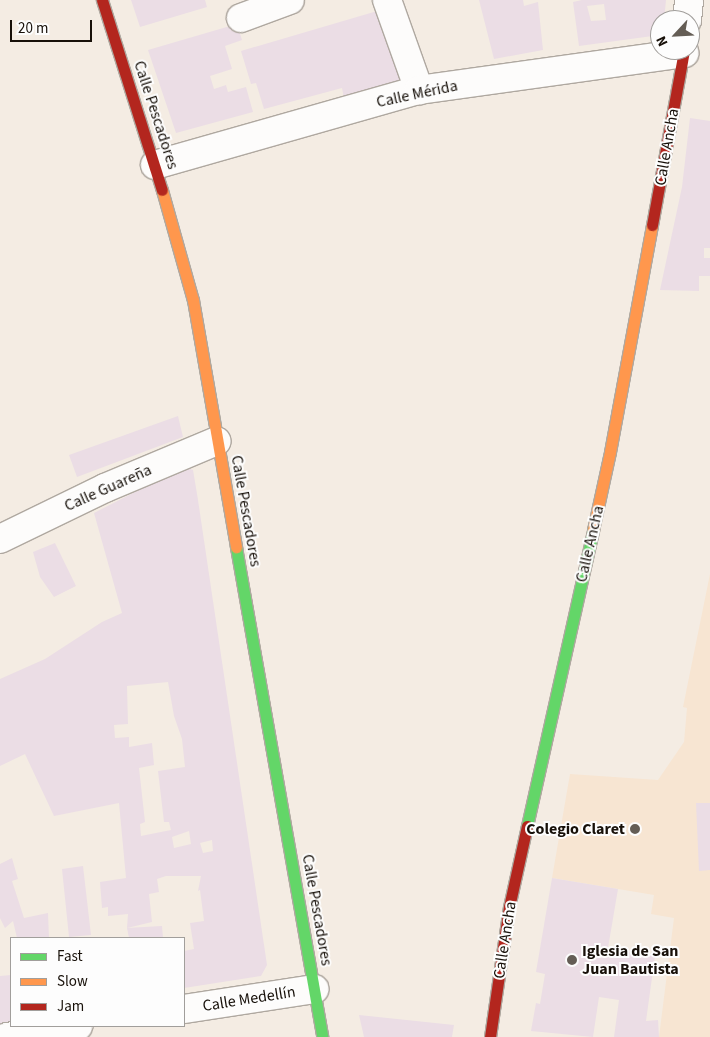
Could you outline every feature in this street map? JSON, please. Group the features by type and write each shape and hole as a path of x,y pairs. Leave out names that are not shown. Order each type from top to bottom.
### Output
{"street":[{"name":"Calle Pescadores","path":"102,0 155,165 193,300 322,1037"},
{"path":"241,18 290,0"},
{"path":"387,0 419,90"},
{"name":"Calle Mérida","path":"155,165 419,90 650,56"},
{"name":"Calle Ancha","path":"490,1037 509,907 610,452 682,60"},
{"name":"Calle Guareña","path":"0,539 105,488 217,441"},
{"name":"Calle Medellín","path":"185,1009 314,989"},
{"path":"7,1037 72,1027"}],"shaded area":[{"name":"Colegio Claret","path":"710,574 710,1037 659,1037 674,918 651,914 654,895 552,878 570,774 658,780 684,742 687,708 683,707"}],"building":[{"path":"131,0 205,0 207,7 140,27"},
{"path":"479,0 523,0 524,6 538,2 543,50 494,59"},
{"path":"582,0 666,0 665,10 650,10 650,36 579,46 573,2","holes":["604,4 606,20 591,21 587,6"]},
{"path":"384,9 402,82 344,98 342,88 264,109 256,83 251,84 241,51"},
{"path":"237,24 242,40 225,46 232,69 210,76 214,89 226,85 228,92 246,87 253,112 176,133 148,50"},
{"path":"690,118 710,121 710,248 704,248 704,258 710,258 710,276 699,276 699,291 660,290 682,187"},
{"path":"178,416 183,437 77,477 69,455"},
{"path":"184,467 193,470 267,965 261,976 185,988 185,951 194,949 190,923 204,921 200,890 198,891 201,876 166,876 157,879 159,892 149,894 152,922 127,928 128,914 108,916 108,907 102,908 100,882 126,878 119,803 54,816 25,754 0,766 0,679 45,659 102,622 122,613 94,513","holes":["168,682 174,716 182,739 185,767 158,771 164,822 169,822 171,830 141,836 140,824 145,822 139,768 154,765 152,743 129,747 129,737 115,738 114,725 128,724 127,686","189,831 191,844 174,848 172,837","212,840 213,851 203,853 200,843"]},
{"path":"55,543 76,586 54,597 40,577 33,552"},
{"path":"696,803 710,803 710,870 699,871"},
{"path":"12,858 18,879 12,881 24,918 48,913 49,937 17,937 13,921 5,928 0,918 0,864"},
{"path":"83,866 91,935 69,937 62,869"},
{"name":"Iglesia de San Juan Bautista","path":"552,878 618,889 608,948 655,956 646,1021 658,1020 659,1037 614,1037 619,1000 599,997 593,1037 531,1031 536,1003 540,1004 545,974 536,972"},
{"path":"162,926 163,937 129,937 127,928"},
{"path":"10,975 10,1023 0,1025 0,976"},
{"path":"359,1015 454,1025 452,1037 364,1037"}],"traffic: fast":[{"path":"527,826 593,530"},
{"path":"236,547 322,1037"}],"traffic: slow":[{"path":"162,190 193,300 236,547"},
{"path":"593,530 610,452 652,225"}],"traffic: jam":[{"path":"102,0 162,190"},
{"path":"652,225 682,60"},
{"path":"490,1037 509,907 527,826"}],"place":[{"name":"Colegio Claret","path":"635,829"},
{"name":"Iglesia de San Juan Bautista","path":"572,960"}]}
